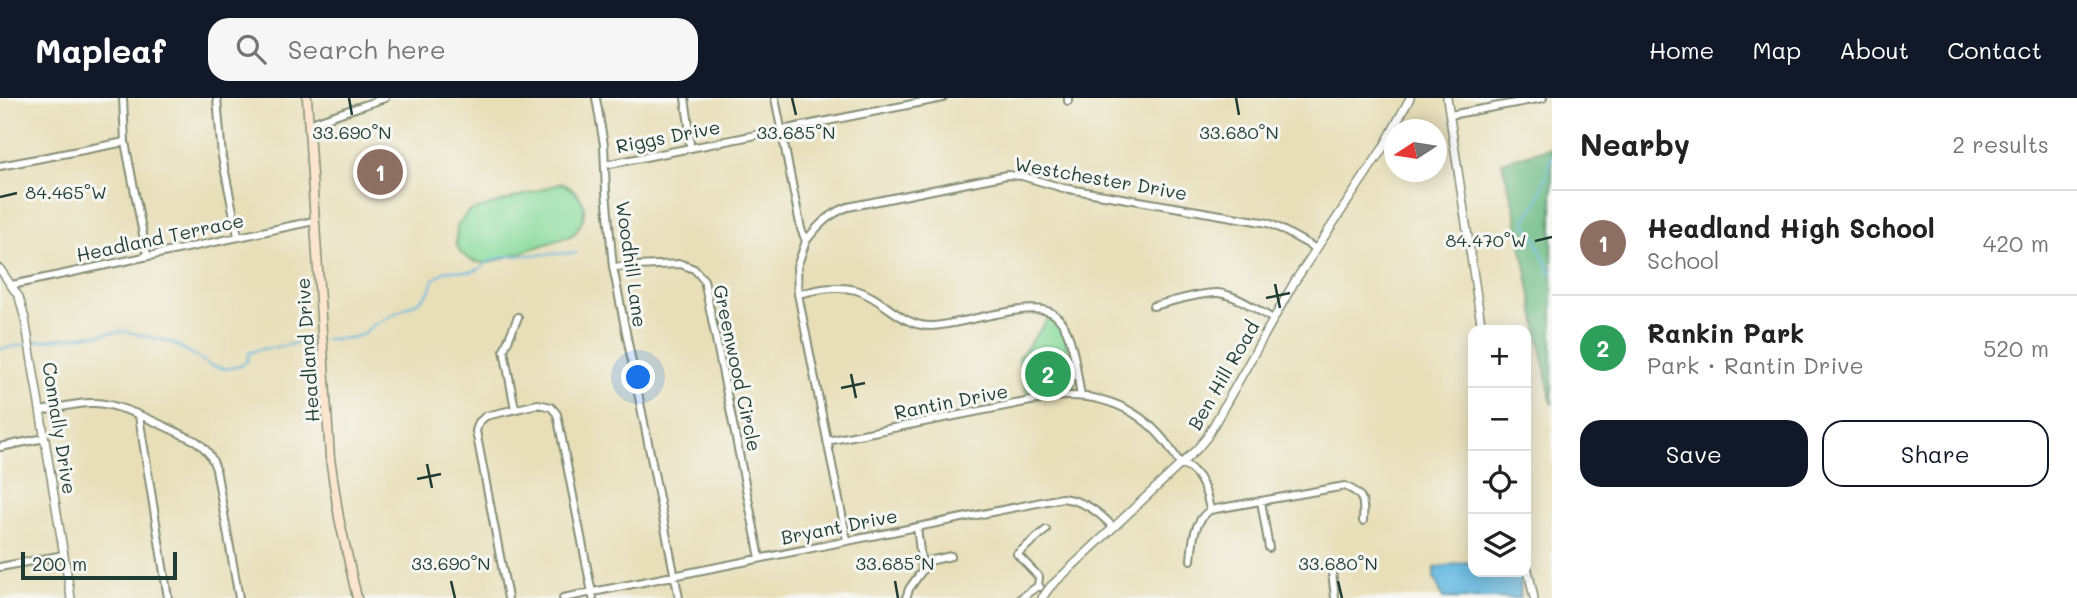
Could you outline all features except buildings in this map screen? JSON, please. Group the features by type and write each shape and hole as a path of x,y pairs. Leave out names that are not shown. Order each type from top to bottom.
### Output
{"main road":[{"name":"Headland Drive","path":"307,98 330,458 357,598"}],"street":[{"path":"123,98 125,142 147,255"},
{"path":"217,98 222,157 238,236"},
{"path":"308,124 386,98"},
{"name":"Woodhill Lane","path":"596,98 602,131 613,267 678,598"},
{"path":"685,98 690,148"},
{"path":"775,98 801,229 806,241 797,267 798,294 847,540"},
{"name":"Riggs Drive","path":"604,165 943,98"},
{"name":"Ben Hill Road","path":"1044,595 1197,449 1206,437 1315,248 1382,148 1410,98"},
{"path":"1447,98 1481,325"},
{"path":"1450,115 1544,98"},
{"path":"0,166 125,142"},
{"name":"Westchester Drive","path":"806,241 825,219 848,207 1007,175 1022,176 1063,188 1268,223 1315,248"},
{"name":"Headland Terrace","path":"12,285 314,220"},
{"name":"Greenwood Circle","path":"613,267 681,264 694,269 704,280 760,558"},
{"name":"Connally Drive","path":"0,269 19,297 25,319 71,598"},
{"path":"798,294 832,288 854,289 874,298 902,319 928,326 1029,309 1046,310 1059,318 1068,331 1081,396"},
{"path":"1153,306 1220,293 1233,297 1273,319"},
{"path":"515,409 504,350 518,317"},
{"name":"Rantin Drive","path":"827,441 1051,397 1081,396 1112,402 1143,418 1163,438 1180,464 1185,464 1199,478 1208,497 1210,510"},
{"path":"41,411 97,403 115,406 197,441 206,449 213,460 239,598"},
{"path":"508,598 476,431 479,422 486,415 543,404 551,407 556,414 593,595"},
{"path":"139,416 168,598"},
{"path":"0,447 45,438"},
{"path":"1191,560 1196,524 1210,510 1345,486 1359,493 1363,500 1363,521"},
{"name":"Bryant Drive","path":"563,598 593,595 674,575 1062,498 1089,506 1113,527"},
{"path":"1261,500 1269,548"},
{"path":"917,527 922,568"},
{"path":"1044,595 1038,586 1039,577 1017,554 1046,530"},
{"path":"0,567 64,555"},
{"path":"906,598 922,568 929,561 950,556"},
{"path":"1332,572 1335,598"},
{"path":"1529,577 1534,598"},
{"path":"1021,598 1038,586"}],"green space":[{"path":"1552,147 1552,405 1514,207 1502,162"},
{"path":"562,183 577,194 584,206 583,219 573,235 489,263 476,262 461,253 456,243 457,226 468,212"},
{"path":"1050,317 1058,322 1066,336 1075,392 1028,399 1019,358"}],"water":[{"path":"1466,562 1468,577 1521,577 1520,598 1443,598 1434,577 1434,568"}],"waterway":[{"path":"1552,156 1539,199 1525,220 1552,273"},
{"path":"325,339 346,339 361,335 421,299 429,291 434,279 447,270 470,272 505,256 576,253"},
{"path":"32,342 124,331 170,342 210,365 225,369 241,366 247,361 249,353 257,350 320,340"},
{"path":"0,349 26,344"}],"place":[{"name":"Headland High School","path":"380,172"},
{"name":"Rankin Park","path":"1048,374"}]}
